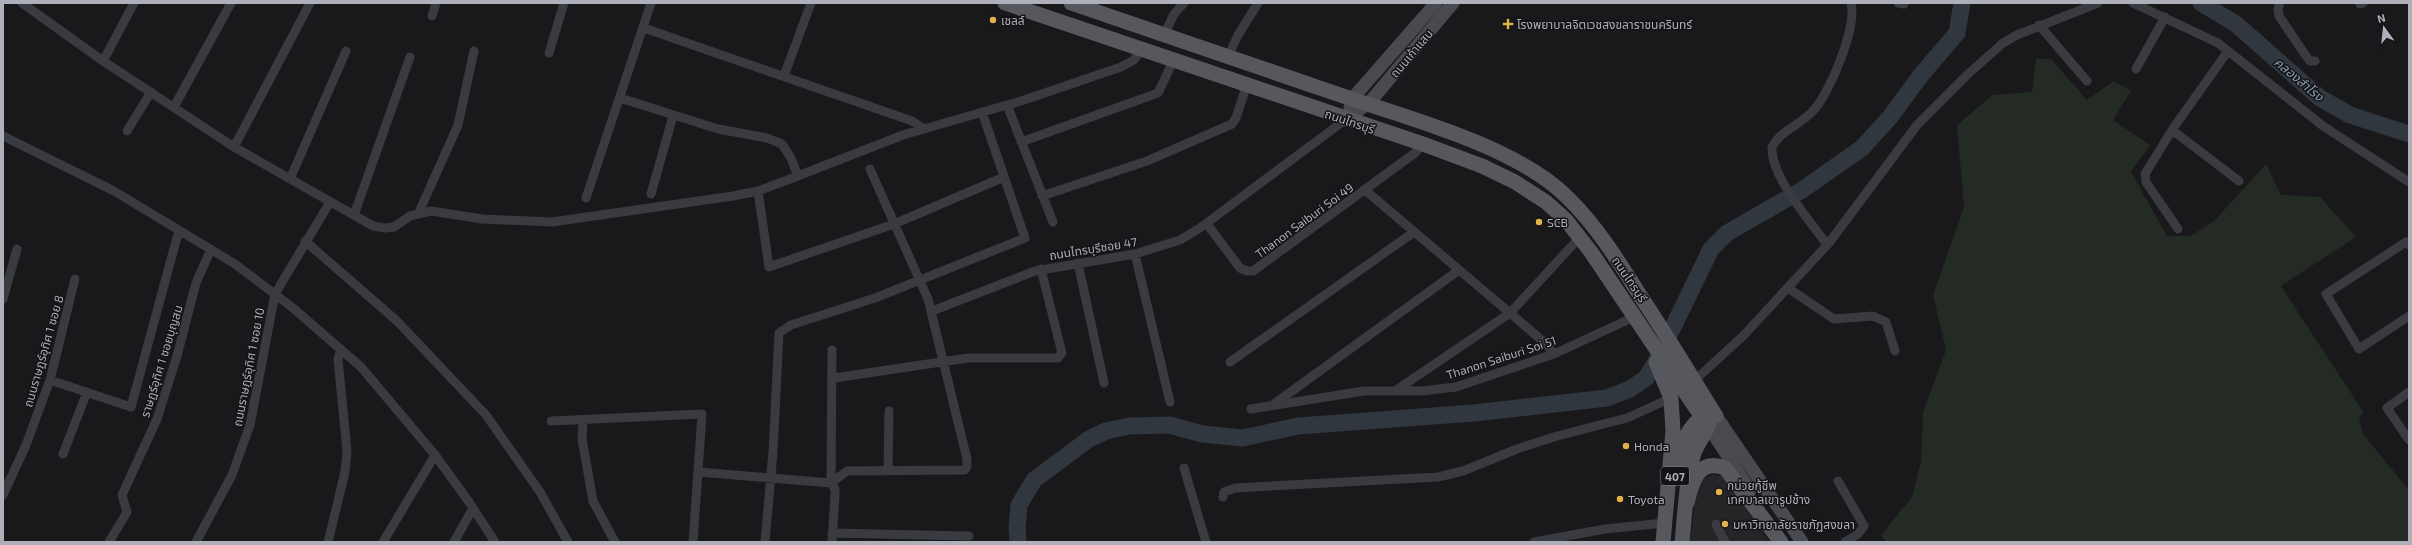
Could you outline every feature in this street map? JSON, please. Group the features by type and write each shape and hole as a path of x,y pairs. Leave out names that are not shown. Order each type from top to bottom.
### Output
{"main road":[{"name":"ถนนไทรบุรี","path":"1005,3 1247,84 1345,120 1422,144 1482,166 1515,182 1546,202 1580,237 1635,319 1669,375"},
{"name":"ถนนไทรบุรี","path":"1071,3 1100,8 1164,35 1369,104 1487,148 1522,164 1545,178 1566,195 1591,221 1652,311 1704,396 1709,418"},
{"name":"ถนนเก้าแสน","path":"1352,99 1436,3"},
{"name":"ถนนเก้าแสน","path":"1345,120 1369,104 1453,3"},
{"path":"1345,120 1352,99"},
{"path":"1664,542 1664,523 1673,430 1669,375"},
{"path":"1669,375 1709,418 1802,542"},
{"path":"1709,418 1782,542"},
{"name":"407","path":"1682,542 1690,470 1696,446 1709,418"},
{"name":"407","path":"1664,542 1677,465 1682,445 1689,432 1709,418"},
{"path":"1687,503 1692,483 1698,473 1713,465 1725,468 1782,542"}],"street":[{"path":"22,3 103,61 234,147 373,226 385,228 394,227 419,212 431,211 482,219 552,222 684,204 758,191 903,135 1007,105 1121,68 1134,60 1142,49"},
{"path":"103,61 134,3"},
{"path":"174,107 232,3"},
{"path":"234,147 310,3"},
{"path":"432,16 436,3"},
{"path":"549,53 564,3"},
{"path":"586,198 644,28 651,3"},
{"path":"784,76 811,3"},
{"path":"1164,35 1174,14 1184,3"},
{"path":"1228,57 1238,35 1258,3"},
{"path":"1827,245 1784,186 1774,164 1772,147 1781,134 1813,112 1830,84 1848,37 1851,3"},
{"path":"1692,376 1744,335 1788,288 1827,245 1929,112 2003,43 2078,6 2098,3"},
{"path":"2133,3 2207,36 2228,50 2323,126 2409,182"},
{"path":"2280,3 2278,9 2279,16 2306,56 2310,61 2315,61"},
{"path":"2136,69 2165,17"},
{"path":"2040,25 2087,81"},
{"path":"644,28 912,121 924,129"},
{"path":"2178,229 2146,182 2145,174 2172,130 2228,50"},
{"path":"290,179 346,51"},
{"path":"419,212 458,125 474,51"},
{"path":"354,215 410,57"},
{"path":"1021,142 1158,93 1174,59"},
{"path":"1042,196 1147,161 1232,124 1236,118 1247,84"},
{"path":"127,131 151,92"},
{"path":"620,98 718,129 767,138 782,144 791,158 798,176"},
{"path":"1007,105 1053,222"},
{"path":"765,542 771,478 779,333 791,325 875,298 1025,238 982,112"},
{"path":"651,194 673,116"},
{"name":"ถนนไทรบุรีซอย 47","path":"932,311 1041,269 1135,254 1180,240 1207,224 1345,120"},
{"path":"2172,130 2240,181"},
{"path":"3,136 114,190 235,264 275,294 361,367 435,455 495,542"},
{"name":"Thanon Saiburi Soi 49","path":"1207,224 1240,268 1247,271 1253,271 1415,153 1422,144"},
{"path":"699,472 831,483 847,471 965,470 967,466 932,311 921,280 870,169"},
{"path":"758,191 769,267 894,224 1004,176"},
{"path":"1365,190 1545,343 1554,354"},
{"name":"ถนนราษฎร์อุทิศ 1 ซอย 10","path":"196,542 232,475 250,425 275,294 305,241 330,202"},
{"path":"50,380 131,406 179,230"},
{"path":"1230,362 1414,232"},
{"path":"1394,391 1510,313 1580,237"},
{"path":"305,241 397,321 486,415 540,492 568,542"},
{"path":"2409,245 2406,242 2326,294 2359,349 2409,316"},
{"path":"3,299 17,249"},
{"name":"ราษฎร์อุทิศ 1 ซอยบุญสม","path":"109,542 128,512 122,495 157,419 177,356 196,283 211,249"},
{"path":"1135,254 1170,402"},
{"path":"1078,263 1104,383"},
{"path":"834,378 944,360 1061,356 1059,341 1041,269"},
{"path":"1273,405 1459,270"},
{"name":"ถนนราษฎร์อุทิศ 1 ซอย 8","path":"3,495 26,445 50,380 75,279"},
{"path":"1788,288 1834,319 1873,316 1886,322 1895,351"},
{"name":"Thanon Saiburi Soi 51","path":"1251,410 1273,405 1364,391 1422,392 1456,387 1554,354 1635,319"},
{"path":"328,542 345,472 347,451 338,359 341,349"},
{"path":"832,350 834,378 831,483 835,489 832,538 969,536"},
{"path":"63,454 87,392"},
{"path":"2409,392 2387,408 2409,440"},
{"path":"1223,497 1224,492 1234,488 1438,477 1463,471 1517,449 1557,436 1627,418 1671,398"},
{"path":"888,470 889,411"},
{"path":"551,421 702,414 693,542"},
{"path":"583,420 582,439 591,494 600,516 615,542"},
{"path":"383,542 435,455"},
{"path":"1184,468 1206,542"},
{"path":"1838,481 1864,526 1858,534 1845,542"},
{"path":"454,542 473,508"},
{"path":"1534,542 1605,529 1664,523"},
{"path":"1716,524 1725,542"}],"shaded area":[{"path":"2036,59 2051,59 2087,100 2114,81 2131,91 2113,120 2150,145 2131,172 2167,236 2191,236 2215,220 2266,164 2281,195 2320,197 2356,237 2281,286 2364,413 2359,417 2363,434 2409,490 2409,542 1886,542 1881,535 1912,497 1921,461 1923,412 1946,350 1933,295 1964,207 1957,125 1993,95 2032,92"},
{"name":"มหาวิทยาลัยราชภัฏสงขลา","path":"1713,475 1724,476 1769,542 1690,542 1696,494 1703,479"}],"waterway":[{"path":"1018,542 1017,528 1019,505 1034,480 1089,439 1106,431 1129,426 1170,425 1202,434 1243,438 1298,426 1474,413 1607,398 1630,389 1646,378 1657,360 1711,249 1727,233 1802,190 1862,148 1891,116 1921,75 1957,33 1962,3"},
{"name":"คลองสำโรง","path":"2201,3 2236,24 2320,98 2350,115 2409,134"}],"place":[{"name":"เชลล์","path":"993,20"},
{"name":"โรงพยาบาลจิตเวชสงขลาราชนครินทร์","path":"1508,24"},
{"name":"SCB","path":"1539,222"},
{"name":"Honda","path":"1626,446"},
{"name":"กน่วยกู้ชีพ เทศบาลเขารูปช้าง","path":"1719,492"},
{"name":"Toyota","path":"1620,499"},
{"name":"มหาวิทยาลัยราชภัฏสงขลา","path":"1725,524"}]}
